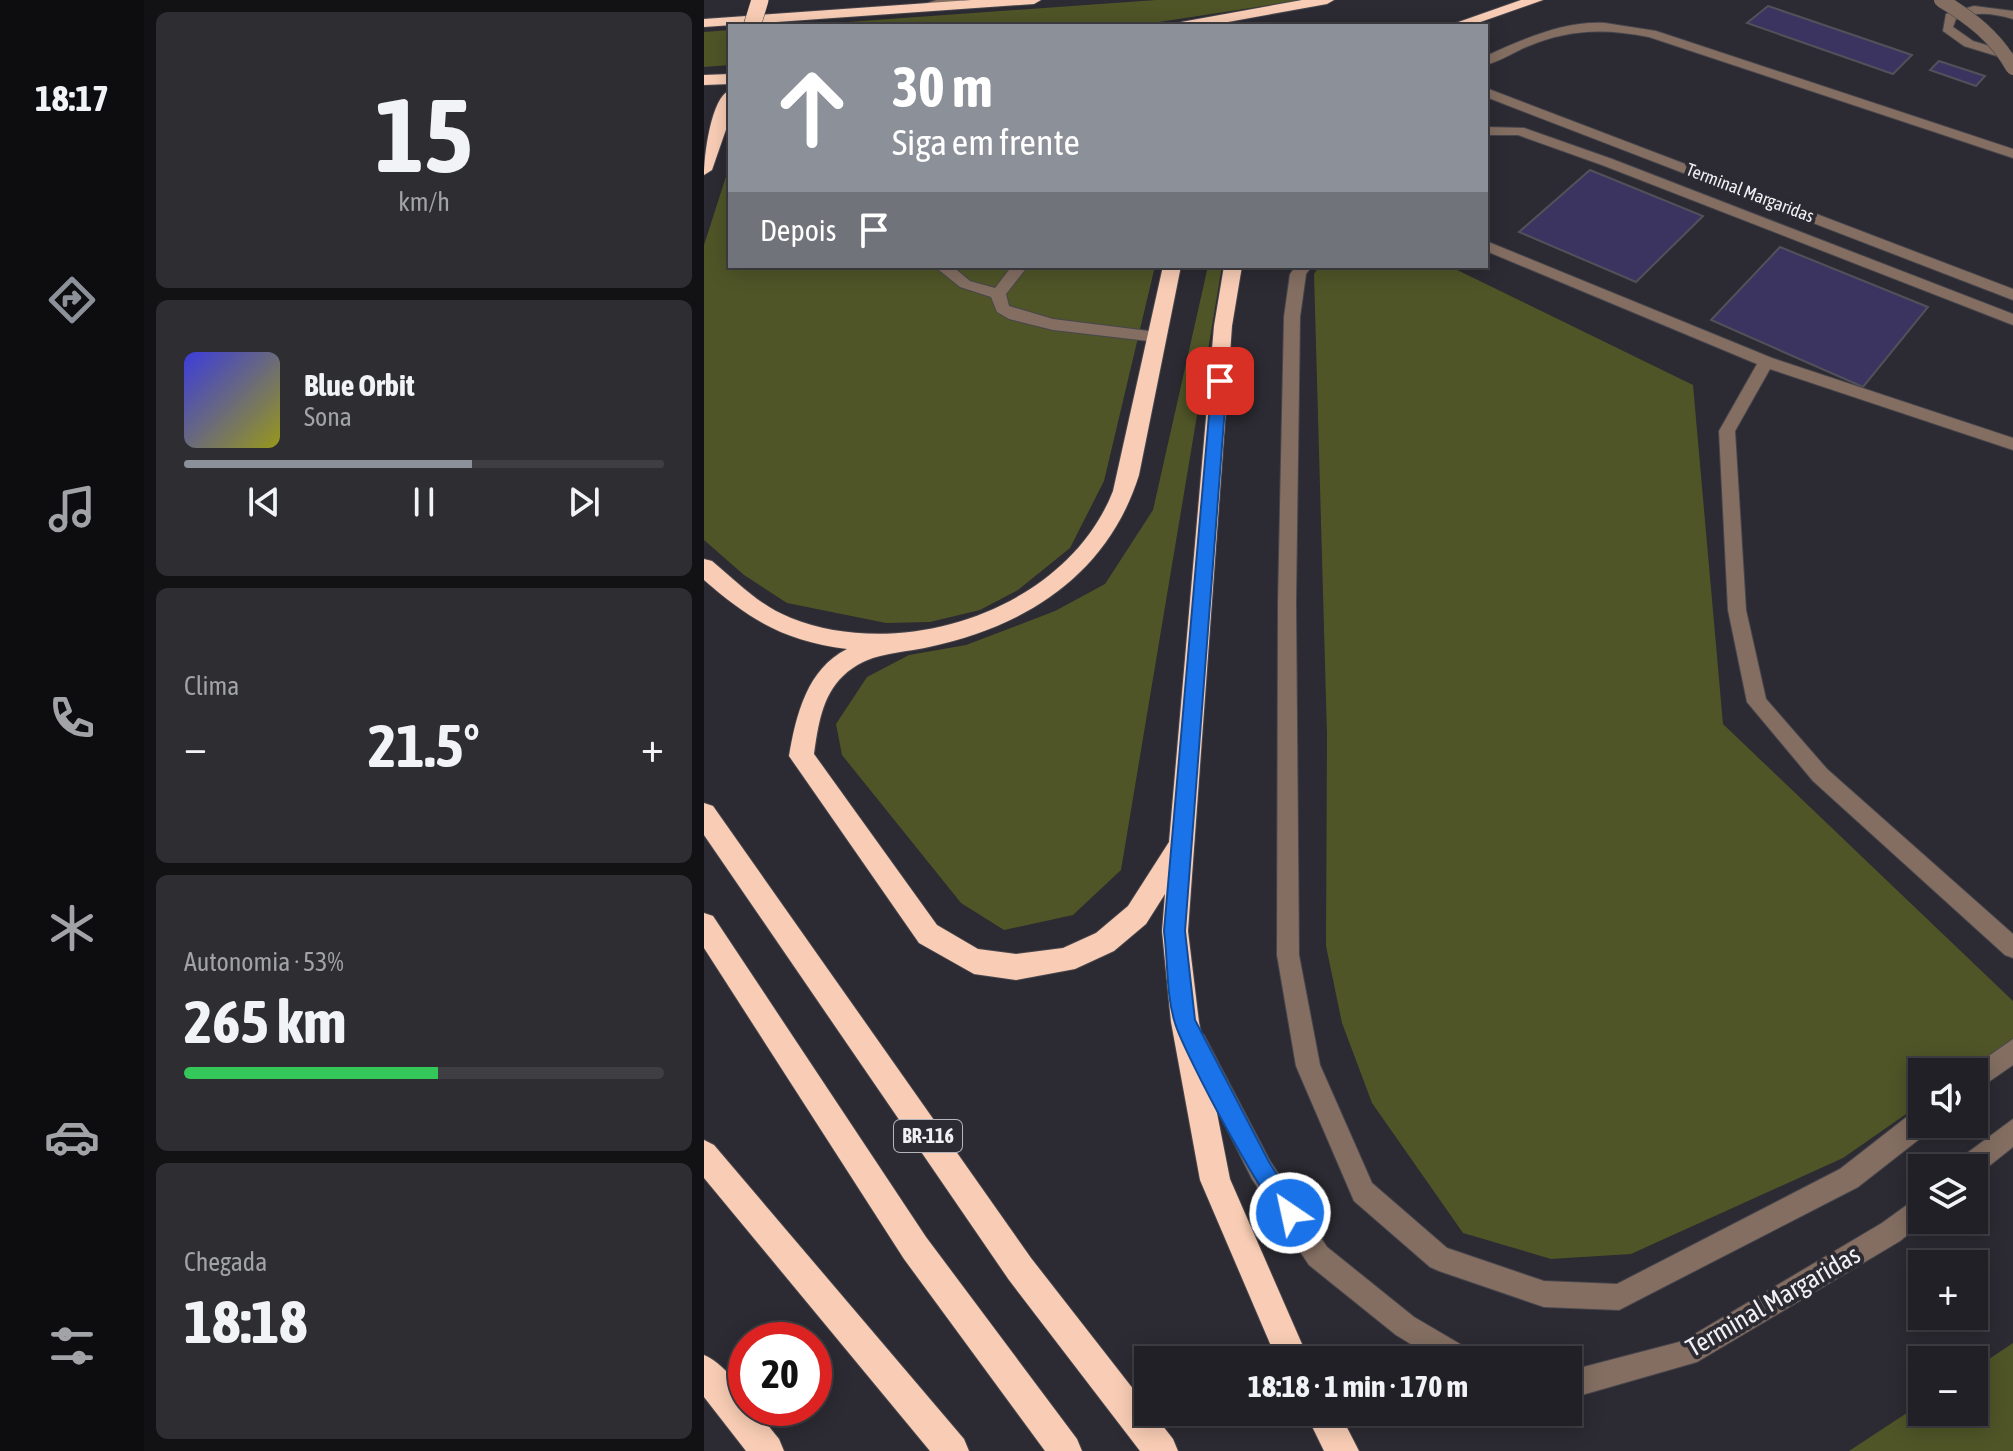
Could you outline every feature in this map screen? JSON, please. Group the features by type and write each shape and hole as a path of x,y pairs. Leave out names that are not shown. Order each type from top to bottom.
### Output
{"highway":[{"path":"753,24 760,0"},
{"path":"704,23 1034,0"},
{"path":"1192,24 1327,0"},
{"path":"1460,24 1536,0"},
{"path":"704,80 728,79"},
{"path":"704,170 728,102"},
{"path":"1172,268 1134,453 1122,495 1108,525 1078,563 1051,585 1012,609 971,627 864,650 827,674 808,715 801,756 928,934 974,961 1016,967 1065,960 1105,942 1137,915 1183,843"},
{"path":"1233,268 1223,326 1175,931 1185,1022 1215,1180 1287,1346"},
{"path":"704,567 760,614 812,634 859,642 931,638"},
{"name":"BR-116","path":"704,814 1020,1269 1161,1451"},
{"path":"704,925 915,1248 1065,1451"},
{"path":"704,1155 952,1451"},
{"path":"704,1371 767,1451"},
{"path":"1329,1426 1342,1451"}],"lane":[{"path":"880,13 959,0"},
{"path":"1941,0 1987,30 2004,50 2013,68"},
{"path":"1967,0 2003,29"},
{"path":"2013,15 1982,8 1967,10 1950,17 1947,28 1952,35 1967,42 2013,57"},
{"path":"1488,60 1563,32 1585,26 1612,26 1652,34 2013,154"},
{"name":"Terminal Margaridas","path":"1488,93 2013,295"},
{"path":"1488,131 1519,131 1607,162 2013,320"},
{"path":"1488,247 1766,362 2013,444"},
{"path":"945,268 965,284 998,294"},
{"path":"1018,268 998,294 999,304 1016,316 1157,337"},
{"path":"1302,268 1298,274 1292,317 1287,602 1288,955 1308,1066 1363,1192 1439,1258 1544,1294 1619,1297 1849,1178 1908,1132"},
{"path":"1766,362 1727,431 1737,610 1757,702 1820,775 2013,948"},
{"path":"1185,1022 1261,1170 1318,1256 1405,1326 1439,1346"},
{"path":"1988,1069 2013,1050"},
{"path":"1985,1154 2013,1131"},
{"name":"Terminal Margaridas","path":"1582,1381 1688,1353 1891,1232 1908,1218"}],"green space":[{"path":"1156,0 1303,0 1146,24 820,24"},
{"path":"728,30 728,65 704,67 704,32"},
{"path":"728,170 728,268 1155,268 1104,481 1070,548 1018,590 980,610 930,622 886,623 787,603 744,575 704,540 704,245"},
{"path":"1208,268 1222,268 1121,870 1073,915 1004,930 961,903 842,755 836,724 867,677 909,655 966,645 1055,611 1105,584 1153,510"},
{"path":"1318,268 1453,268 1693,385 1723,724 2013,1001 2013,1039 1985,1058 1908,1058 1908,1113 1843,1158 1631,1254 1551,1259 1463,1233 1372,1103 1342,1023 1326,946 1327,735 1314,274"},
{"path":"2013,1343 2013,1451 1849,1451 1908,1412 1908,1426 1988,1426 1988,1360"}],"building":[{"path":"1768,6 1912,55 1893,74 1747,23"},
{"path":"1939,61 1985,76 1976,86 1930,70"},
{"path":"1590,170 1703,216 1636,282 1519,232"},
{"path":"1780,247 1928,307 1863,387 1711,320"}],"route":[{"path":"1220,381 1175,931 1185,1022 1261,1170 1290,1213"}]}
